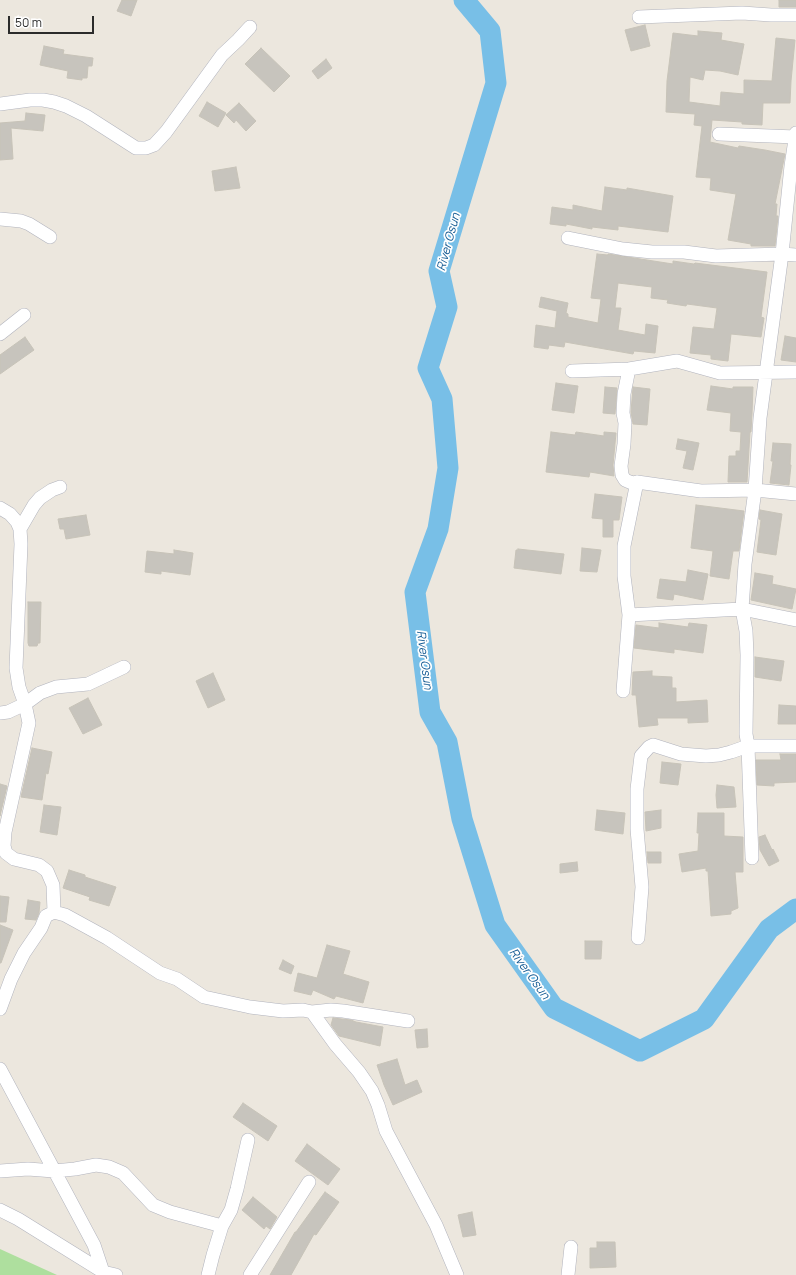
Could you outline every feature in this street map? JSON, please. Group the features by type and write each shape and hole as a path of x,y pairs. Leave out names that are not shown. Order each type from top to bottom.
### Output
{"street":[{"path":"639,16 742,13 771,16 796,15"},
{"path":"0,104 30,100 54,102 86,116 136,148 146,148 154,145 166,132 222,55 250,27"},
{"path":"752,858 748,746 746,734 747,655 746,631 742,609 745,564 755,490 760,418 782,254 796,133"},
{"path":"719,134 796,137"},
{"path":"0,219 21,221 29,224 50,237"},
{"path":"568,238 624,249 652,252 684,252 716,256 796,255"},
{"path":"0,334 24,315"},
{"path":"572,371 629,369 677,361 720,373 767,371 796,372"},
{"path":"629,369 624,394 624,444 621,466 622,475 625,480 632,484 637,482 701,491 755,490 796,494"},
{"path":"624,691 629,615 624,576 624,546 637,482"},
{"path":"20,530 40,498 52,490 60,487"},
{"path":"0,508 10,514 20,530 21,544 16,668 19,687 29,722 5,832 4,846 6,853 14,858 39,865 47,871 53,885 54,912"},
{"path":"629,615 742,609 796,620"},
{"path":"0,713 8,712 25,704 40,693 56,687 88,684 124,667"},
{"path":"638,938 642,887 637,830 637,789 640,756 645,750 653,745 681,754 706,756 719,755 748,746 796,746"},
{"path":"0,1009 11,979 24,953 41,928 46,916 54,912 65,915 107,938 160,973 177,979 204,997 250,1007 312,1012 331,1010 343,1011 408,1021"},
{"path":"312,1012 372,1091 386,1130 436,1225 458,1275"},
{"path":"0,1069 94,1245 105,1273"},
{"path":"208,1275 222,1226 231,1210 248,1140"},
{"path":"0,1170 28,1169 54,1171 75,1170 96,1165 109,1167 123,1173 153,1205 170,1212 222,1226"},
{"path":"250,1275 309,1182"},
{"path":"0,1210 18,1219 105,1273 116,1275"},
{"path":"568,1275 571,1247"}],"green space":[{"path":"0,1249 57,1275 0,1275"}],"building":[{"path":"122,0 137,0 131,16 117,11"},
{"path":"779,0 796,0 796,7 779,7"},
{"path":"645,25 650,46 631,51 625,30"},
{"path":"698,31 722,33 721,40 744,44 738,75 720,71 705,70 703,80 690,77 689,102 720,106 721,92 744,94 744,80 772,81 776,38 795,40 790,103 763,103 762,125 712,120 710,142 738,148 739,146 785,154 775,204 777,204 776,216 778,216 775,246 751,246 751,244 728,240 736,194 710,190 711,178 696,177 702,126 694,125 695,114 666,112 667,81 673,33 698,36"},
{"path":"44,46 64,50 63,54 93,58 92,66 88,66 87,78 82,78 82,80 67,78 68,71 40,65"},
{"path":"261,48 290,76 274,92 245,64"},
{"path":"326,59 332,68 318,79 312,71"},
{"path":"207,102 226,113 218,127 199,116"},
{"path":"239,103 256,121 246,131 236,120 234,123 226,115"},
{"path":"26,113 45,115 43,131 11,128 13,159 0,160 0,123 25,121"},
{"path":"236,167 240,188 215,191 212,171"},
{"path":"605,187 627,190 627,188 673,196 668,232 618,226 618,230 592,227 592,229 566,224 566,226 550,224 552,207 573,210 573,205 602,211"},
{"path":"597,254 608,254 673,264 673,261 767,272 761,317 764,318 761,337 731,334 728,361 711,359 711,355 690,353 693,327 714,329 717,308 667,303 668,300 651,298 652,287 618,283 615,308 621,308 618,330 645,335 646,324 658,326 655,353 634,351 633,354 565,342 564,347 549,345 548,349 534,347 536,325 555,328 557,311 539,307 541,297 568,303 566,313 568,314 568,317 598,323 601,299 591,298"},
{"path":"785,336 796,338 796,362 781,360"},
{"path":"25,337 34,350 0,374 0,355"},
{"path":"556,383 578,386 574,413 552,410"},
{"path":"711,386 733,389 733,387 753,387 747,482 728,482 729,456 736,456 736,451 740,451 741,432 730,431 731,413 707,410"},
{"path":"605,387 617,388 615,414 603,413"},
{"path":"633,387 650,389 647,425 633,424 631,412"},
{"path":"551,432 575,435 576,432 604,436 604,432 616,433 613,465 614,476 590,472 589,477 546,472"},
{"path":"678,439 699,443 693,470 683,468 687,451 676,449"},
{"path":"773,443 791,444 789,485 770,483 773,461 771,461"},
{"path":"595,494 622,497 619,520 613,520 613,537 603,537 603,519 592,518"},
{"path":"696,505 744,511 739,551 733,551 729,579 710,576 713,551 691,548"},
{"path":"760,510 782,514 776,555 757,552 761,520 759,519"},
{"path":"86,515 90,535 66,539 64,529 60,529 58,519"},
{"path":"582,548 601,550 597,572 580,571"},
{"path":"174,550 193,553 190,575 161,571 161,574 145,572 147,551 174,554"},
{"path":"516,550 564,554 561,574 514,568"},
{"path":"688,570 708,574 703,600 674,594 673,600 657,598 660,579 686,582"},
{"path":"755,573 773,576 772,584 796,589 792,609 751,600"},
{"path":"28,602 41,602 40,643 38,643 37,646 29,646 28,643"},
{"path":"659,623 688,627 689,623 707,625 703,653 674,649 674,653 634,648 636,625 659,628"},
{"path":"755,657 784,661 781,681 755,677"},
{"path":"652,671 652,676 672,677 672,688 676,688 676,702 707,700 708,722 688,723 688,718 657,718 658,725 639,727 636,695 632,695 633,672"},
{"path":"213,673 225,700 208,708 196,681"},
{"path":"88,698 102,725 83,734 69,708"},
{"path":"779,705 796,706 796,724 778,724"},
{"path":"32,748 52,752 48,774 46,773 42,800 21,797"},
{"path":"780,754 796,754 796,782 774,783 774,786 757,785 756,760 781,760"},
{"path":"662,762 681,764 678,785 660,783"},
{"path":"0,784 7,786 0,816"},
{"path":"717,785 734,787 736,807 717,808"},
{"path":"44,805 61,807 57,835 40,832"},
{"path":"597,810 625,813 623,834 595,830"},
{"path":"661,810 661,828 646,831 645,812"},
{"path":"698,813 724,813 724,836 743,837 743,872 735,872 738,908 731,911 731,914 711,916 708,871 706,871 706,868 682,872 679,854 698,851"},
{"path":"765,835 779,861 769,866 760,850 759,837"},
{"path":"647,852 661,852 661,863 648,863"},
{"path":"577,862 578,871 560,873 560,864"},
{"path":"69,870 116,887 109,906 89,900 90,897 63,888"},
{"path":"0,896 9,897 6,922 0,922"},
{"path":"28,900 40,902 39,913 36,920 25,919"},
{"path":"0,925 13,930 1,963 0,963"},
{"path":"585,941 602,941 601,959 585,959"},
{"path":"327,945 350,951 343,974 369,982 363,1003 336,996 334,999 313,990 311,995 294,991 298,973 317,978"},
{"path":"283,960 294,966 291,974 279,969"},
{"path":"333,1018 351,1020 383,1027 380,1046 339,1036 331,1025"},
{"path":"427,1029 428,1047 417,1048 415,1030"},
{"path":"397,1059 405,1085 417,1080 422,1092 393,1105 377,1065"},
{"path":"243,1103 277,1126 268,1141 233,1117"},
{"path":"307,1144 340,1169 328,1185 295,1161"},
{"path":"325,1192 339,1202 316,1235 314,1234 291,1275 270,1275 295,1232"},
{"path":"253,1197 277,1217 270,1229 266,1226 264,1229 242,1210"},
{"path":"472,1212 476,1235 463,1237 458,1215"},
{"path":"597,1242 615,1242 616,1267 590,1268 590,1248 597,1248"}],"waterway":[{"name":"River Osun","path":"464,0 490,31 496,83 439,271 447,307 428,368 442,399 448,468 438,529 415,592 430,712 447,742 462,819 495,925 554,1008 640,1051 704,1019 769,929 796,909"}]}
